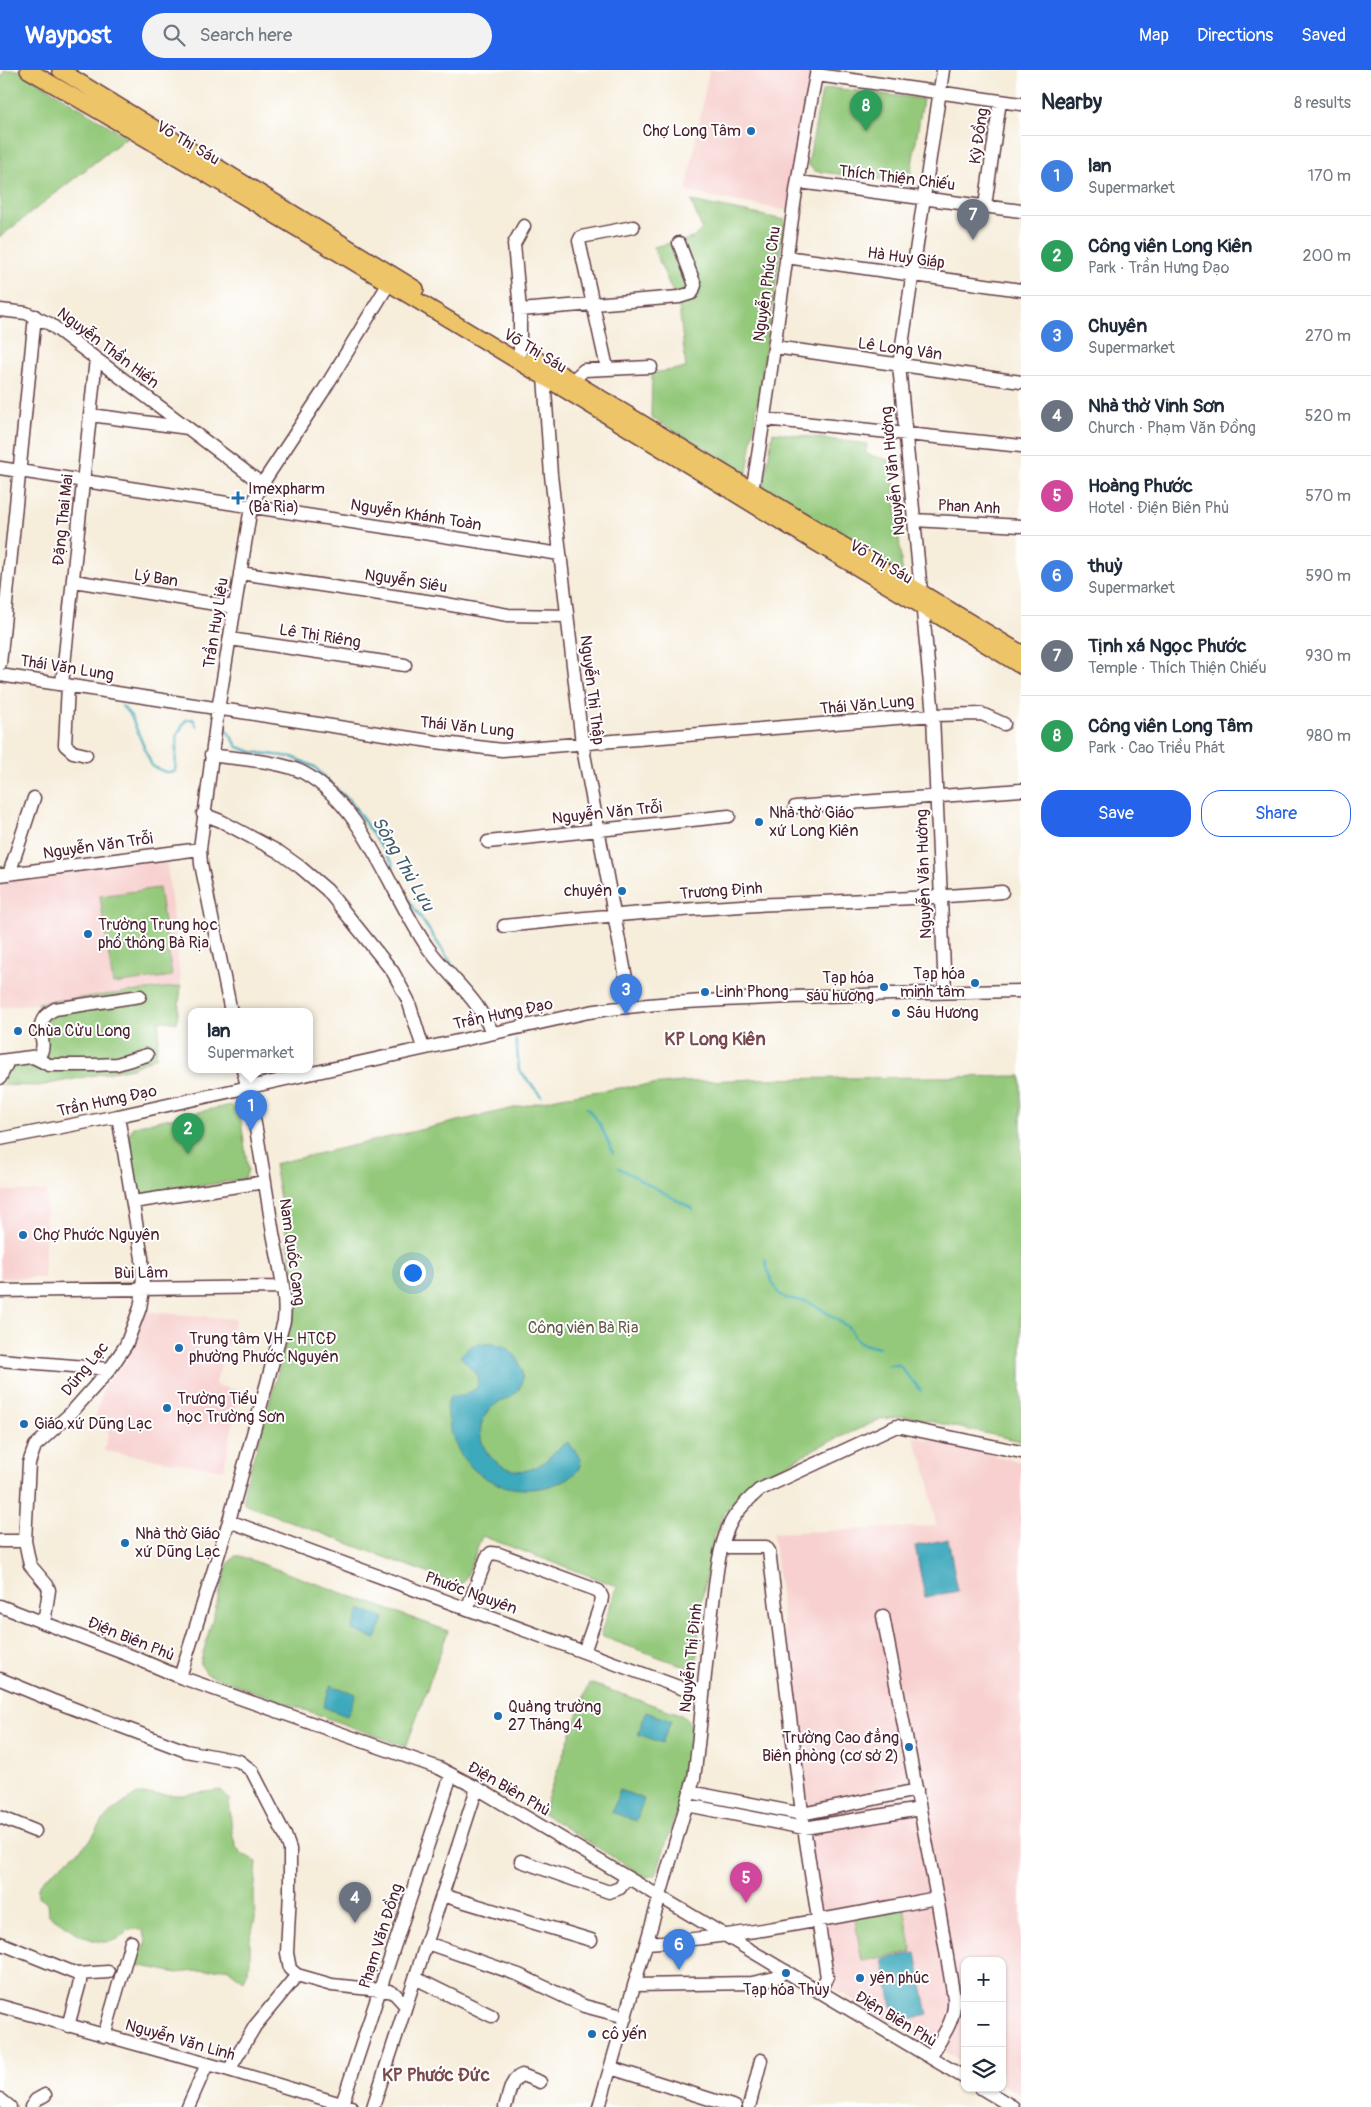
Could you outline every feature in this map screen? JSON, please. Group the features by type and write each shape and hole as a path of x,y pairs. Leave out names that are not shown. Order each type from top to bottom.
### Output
{"main road":[{"name":"Võ Thị Sáu","path":"28,70 391,279 922,600 1021,654"},
{"name":"Võ Thị Sáu","path":"60,70 391,279 532,363 572,381 749,496"},
{"name":"Võ Thị Sáu","path":"922,600 1021,666"}],"street":[{"name":"Nguyễn Văn Hưởng","path":"943,70 899,365 933,715 945,992"},
{"path":"817,72 941,93 1021,104"},
{"name":"Nguyễn Phúc Chu","path":"749,496 765,419 803,142 817,72"},
{"name":"Kỳ Đồng","path":"985,206 1000,101"},
{"name":"Thích Thiện Chiếu","path":"799,182 1021,211"},
{"name":"Nguyễn Thị Thập","path":"524,226 514,244 520,310 532,363 551,475 582,743 631,1005"},
{"path":"607,368 579,241 581,237 633,227"},
{"path":"520,310 678,297 692,293 695,285 679,243"},
{"name":"Hà Huy Giáp","path":"786,257 1021,290"},
{"name":"Trần Huy Liệu","path":"230,1008 201,864 200,849 218,708 251,507 262,484 391,279"},
{"name":"Nguyễn Thần Hiến","path":"0,310 26,313 50,324 262,484"},
{"path":"0,664 35,316"},
{"name":"Lê Long Vân","path":"775,347 1021,382"},
{"name":"Đặng Thai Mai","path":"86,755 73,752 65,745 65,685 96,358"},
{"path":"572,381 584,370 651,367"},
{"name":"Nguyễn Thần Hiến","path":"91,415 189,429"},
{"path":"765,419 1021,446"},
{"name":"Nguyễn Khánh Toàn","path":"0,468 560,554"},
{"name":"Phan Anh","path":"914,520 1021,526"},
{"name":"Nguyễn Siêu","path":"240,572 431,601 508,615 566,616"},
{"name":"Lý Ban","path":"74,581 234,607"},
{"name":"Lê Thị Riêng","path":"230,639 405,665"},
{"name":"Thái Văn Lung","path":"0,674 486,748 522,749 933,715 982,714 1004,724"},
{"path":"211,755 280,766 303,772 322,785 341,804 376,856 428,948 477,1005 493,1032"},
{"path":"795,807 1021,790"},
{"path":"4,875 34,798"},
{"path":"203,814 222,821 279,852 327,890 393,972 408,1000 422,1048"},
{"name":"Nguyễn Văn Trỗi","path":"488,842 729,816"},
{"name":"Nguyễn Văn Trỗi","path":"4,875 200,849"},
{"name":"Trương Định","path":"504,926 614,914 757,905 941,897 1002,892"},
{"name":"Trần Hưng Đạo","path":"0,1139 248,1088 493,1032 631,1005 692,1000 1021,991"},
{"path":"0,1078 4,1061 35,1058 42,1053 40,1028 42,1020 49,1012 63,1006 140,996"},
{"path":"35,1058 49,1065 94,1065 116,1064 146,1054"},
{"path":"244,1073 248,1088"},
{"name":"Nam Quốc Cang","path":"180,1677 229,1521 283,1330 285,1310 282,1287 248,1088"},
{"name":"Dũng Lạc","path":"44,1623 49,1590 47,1585 30,1566 25,1541 31,1452 110,1369 126,1345 143,1290 142,1258 118,1116"},
{"path":"133,1202 265,1182"},
{"name":"Bùi Lâm","path":"0,1291 282,1287"},
{"path":"0,1360 110,1369"},
{"name":"Nguyễn Thị Định","path":"599,2107 694,1778 701,1730 711,1616 719,1562 728,1527 744,1503 759,1490 897,1426 1021,1452"},
{"name":"Phước Nguyên","path":"229,1521 703,1696"},
{"path":"0,1541 25,1541"},
{"path":"723,1547 766,1547 769,1551 802,1814 826,1976 819,1992"},
{"path":"467,1609 487,1557 491,1553 499,1554 599,1591 602,1596 601,1603 584,1652"},
{"name":"Điện Biên Phủ","path":"0,1606 180,1677 440,1768 451,1776 477,1788 961,2076"},
{"path":"883,1616 937,1898 954,2006 952,2020 930,2057"},
{"path":"0,1679 50,1700 186,1751 232,1759 246,1765 252,1771 285,1835 290,1850 287,1953 290,1969 297,1975 332,1985 380,1989 395,1994 406,2006"},
{"name":"Phạm Văn Đồng","path":"345,2106 380,1989 451,1776"},
{"path":"373,2107 477,1788"},
{"path":"690,1792 802,1814 917,1790"},
{"path":"687,1805 804,1828 920,1809"},
{"path":"0,1817 35,1831"},
{"path":"521,1861 609,1892 620,1888 626,1878"},
{"path":"442,1895 591,1940"},
{"path":"647,1943 695,1940 937,1898"},
{"path":"0,1942 77,1974 108,1972"},
{"path":"104,2036 131,1942"},
{"path":"427,1943 520,1975 584,2006 626,2017"},
{"path":"635,1985 752,1982 775,1978 786,1971"},
{"path":"68,2026 80,1982 77,1974"},
{"path":"229,2070 255,2026 297,1975"},
{"path":"415,1978 492,2016"},
{"name":"Nguyễn Văn Linh","path":"0,2006 229,2070 345,2106"},
{"path":"749,2107 761,2060"},
{"path":"188,2107 207,2064"},
{"path":"611,2068 735,2107"},
{"path":"505,2107 513,2083 518,2076 522,2075 540,2082"},
{"path":"988,2092 1013,2107"},
{"path":"31,2107 36,2100 45,2095"},
{"path":"0,2099 10,2107"}],"shaded area":[{"name":"Chợ Long Tâm","path":"709,70 815,70 789,211 686,192"},
{"name":"Trường Trung học phổ thông Bà Rịa","path":"166,856 181,986 0,1008 0,882"},
{"name":"Chợ Phước Nguyên","path":"0,1191 47,1191 44,1278 0,1278"},
{"name":"Trường Tiểu học Trường Sơn","path":"144,1311 235,1319 215,1385 239,1391 224,1470 104,1451 109,1432 93,1425 105,1385 127,1361"},
{"name":"Trường Cao đẳng Biên phòng (cơ sở 2)","path":"913,1436 1021,1462 1021,2095 1006,2086 1006,1957 961,1957 961,2061 825,1984 773,1533 936,1526 927,1472"}],"green space":[{"path":"5,70 19,70 127,137 0,237 0,80"},
{"path":"832,88 923,99 909,183 814,171 808,164 822,91"},
{"path":"691,201 785,220 747,473 651,417 652,373 686,368 679,307 653,247 693,238 702,229"},
{"path":"773,432 867,444 866,454 892,461 903,580 763,489"},
{"path":"159,888 172,976 113,984 100,896"},
{"path":"181,986 177,1023 160,1020 156,1057 132,1068 38,1086 2,1085 11,1063 48,1062 38,1003"},
{"name":"Công viên Bà Rịa","path":"1021,1076 1021,1441 906,1416 881,1419 818,1447 753,1483 735,1499 725,1512 715,1534 701,1604 696,1665 692,1669 603,1637 601,1632 617,1586 482,1536 465,1581 459,1585 244,1504 244,1488 261,1434 296,1303 293,1274 274,1164 561,1097 619,1088 683,1082 755,1079"},
{"path":"231,1105 240,1114 248,1170 244,1179 138,1196 127,1138 134,1126"},
{"path":"235,1556 240,1556 448,1631 406,1747 207,1674 200,1664 227,1566"},
{"path":"589,1683 680,1714 690,1723 690,1756 686,1777 656,1875 645,1877 542,1813"},
{"path":"221,1790 229,1800 232,1832 236,1847 243,1854 257,1862 254,1895 255,1919 250,1940 250,1962 243,1981 227,1968 177,1973 132,1964 131,1955 144,1950 146,1940 142,1929 128,1930 119,1938 109,1942 99,1941 77,1933 48,1914 47,1902 38,1897 38,1888 43,1880 88,1843 107,1815 137,1794 182,1795"},
{"path":"904,1907 912,1952 862,1961 854,1915"}],"water":[{"path":"478,1344 498,1344 507,1348 517,1358 522,1370 522,1383 519,1389 493,1406 484,1417 481,1435 487,1452 501,1465 522,1471 540,1465 564,1444 569,1443 581,1459 578,1470 573,1475 563,1481 545,1487 527,1489 509,1487 492,1482 477,1472 465,1460 456,1444 449,1422 448,1407 451,1396 462,1396 477,1388 478,1376 460,1356 469,1347"},
{"path":"948,1539 958,1591 925,1597 915,1546"},
{"path":"360,1609 384,1618 376,1639 352,1630"},
{"path":"331,1685 356,1694 347,1716 323,1707"},
{"path":"646,1712 671,1721 662,1743 638,1734"},
{"path":"620,1790 644,1799 636,1821 612,1812"},
{"path":"916,1953 928,2015 895,2022 883,1959"}],"waterway":[{"name":"Sông Thủ Lựu","path":"122,706 131,716 152,766 165,772 175,772 177,735 186,720 193,719 197,727"},
{"name":"Sông Thủ Lựu","path":"224,726 238,747 252,752 292,757 315,767 335,789 349,799 392,862 395,879"},
{"name":"Sông Thủ Lựu","path":"398,884 462,979"},
{"name":"Sông Thủ Lựu","path":"475,994 483,1001 485,1008"},
{"name":"Sông Thủ Lựu","path":"516,1040 519,1070 541,1096"},
{"name":"Sông Thủ Lựu","path":"587,1108 600,1124 613,1153"},
{"name":"Sông Thủ Lựu","path":"619,1168 693,1209"},
{"name":"Sông Thủ Lựu","path":"765,1260 769,1275 778,1293 785,1298 808,1302 818,1307 848,1327 859,1343 879,1348"},
{"name":"Sông Thủ Lựu","path":"889,1365 899,1365 921,1391"}],"place":[{"name":"Chợ Long Tâm","path":"751,131"},
{"name":"Công viên Long Tâm","path":"866,131"},
{"name":"Tịnh xá Ngọc Phước","path":"973,240"},
{"name":"Imexpharm (Bà Rịa)","path":"238,498"},
{"name":"Nhà thờ Giáo xứ Long Kiên","path":"759,822"},
{"name":"chuyên","path":"622,891"},
{"name":"Trường Trung học phổ thông Bà Rịa","path":"88,934"},
{"name":"Tạp hóa minh tâm","path":"975,983"},
{"name":"Tạp hóa sáu hương","path":"884,987"},
{"name":"Linh Phong","path":"705,992"},
{"name":"Sáu Hương","path":"896,1013"},
{"name":"Chuyên","path":"626,1015"},
{"name":"Chùa Cửu Long","path":"18,1031"},
{"name":"lan","path":"251,1131"},
{"name":"Công viên Long Kiên","path":"188,1154"},
{"name":"Chợ Phước Nguyên","path":"23,1235"},
{"name":"Trung tâm VH - HTCĐ phường Phước Nguyên","path":"179,1348"},
{"name":"Trường Tiểu học Trường Sơn","path":"167,1408"},
{"name":"Giáo xứ Dũng Lạc","path":"24,1424"},
{"name":"Nhà thờ Giáo xứ Dũng Lạc","path":"125,1543"},
{"name":"Quảng trường 27 Tháng 4","path":"498,1716"},
{"name":"Trường Cao đẳng Biên phòng (cơ sở 2)","path":"909,1747"},
{"name":"Hoàng Phước","path":"746,1903"},
{"name":"Nhà thờ Vinh Sơn","path":"355,1923"},
{"name":"thuỷ","path":"679,1970"},
{"name":"Tạp hóa Thủy","path":"786,1973"},
{"name":"yên phúc","path":"860,1978"},
{"name":"cô yến","path":"592,2034"}],"district":[{"name":"KP Long Kiên","path":"715,1039"},
{"name":"KP Phước Đức","path":"436,2075"}]}
